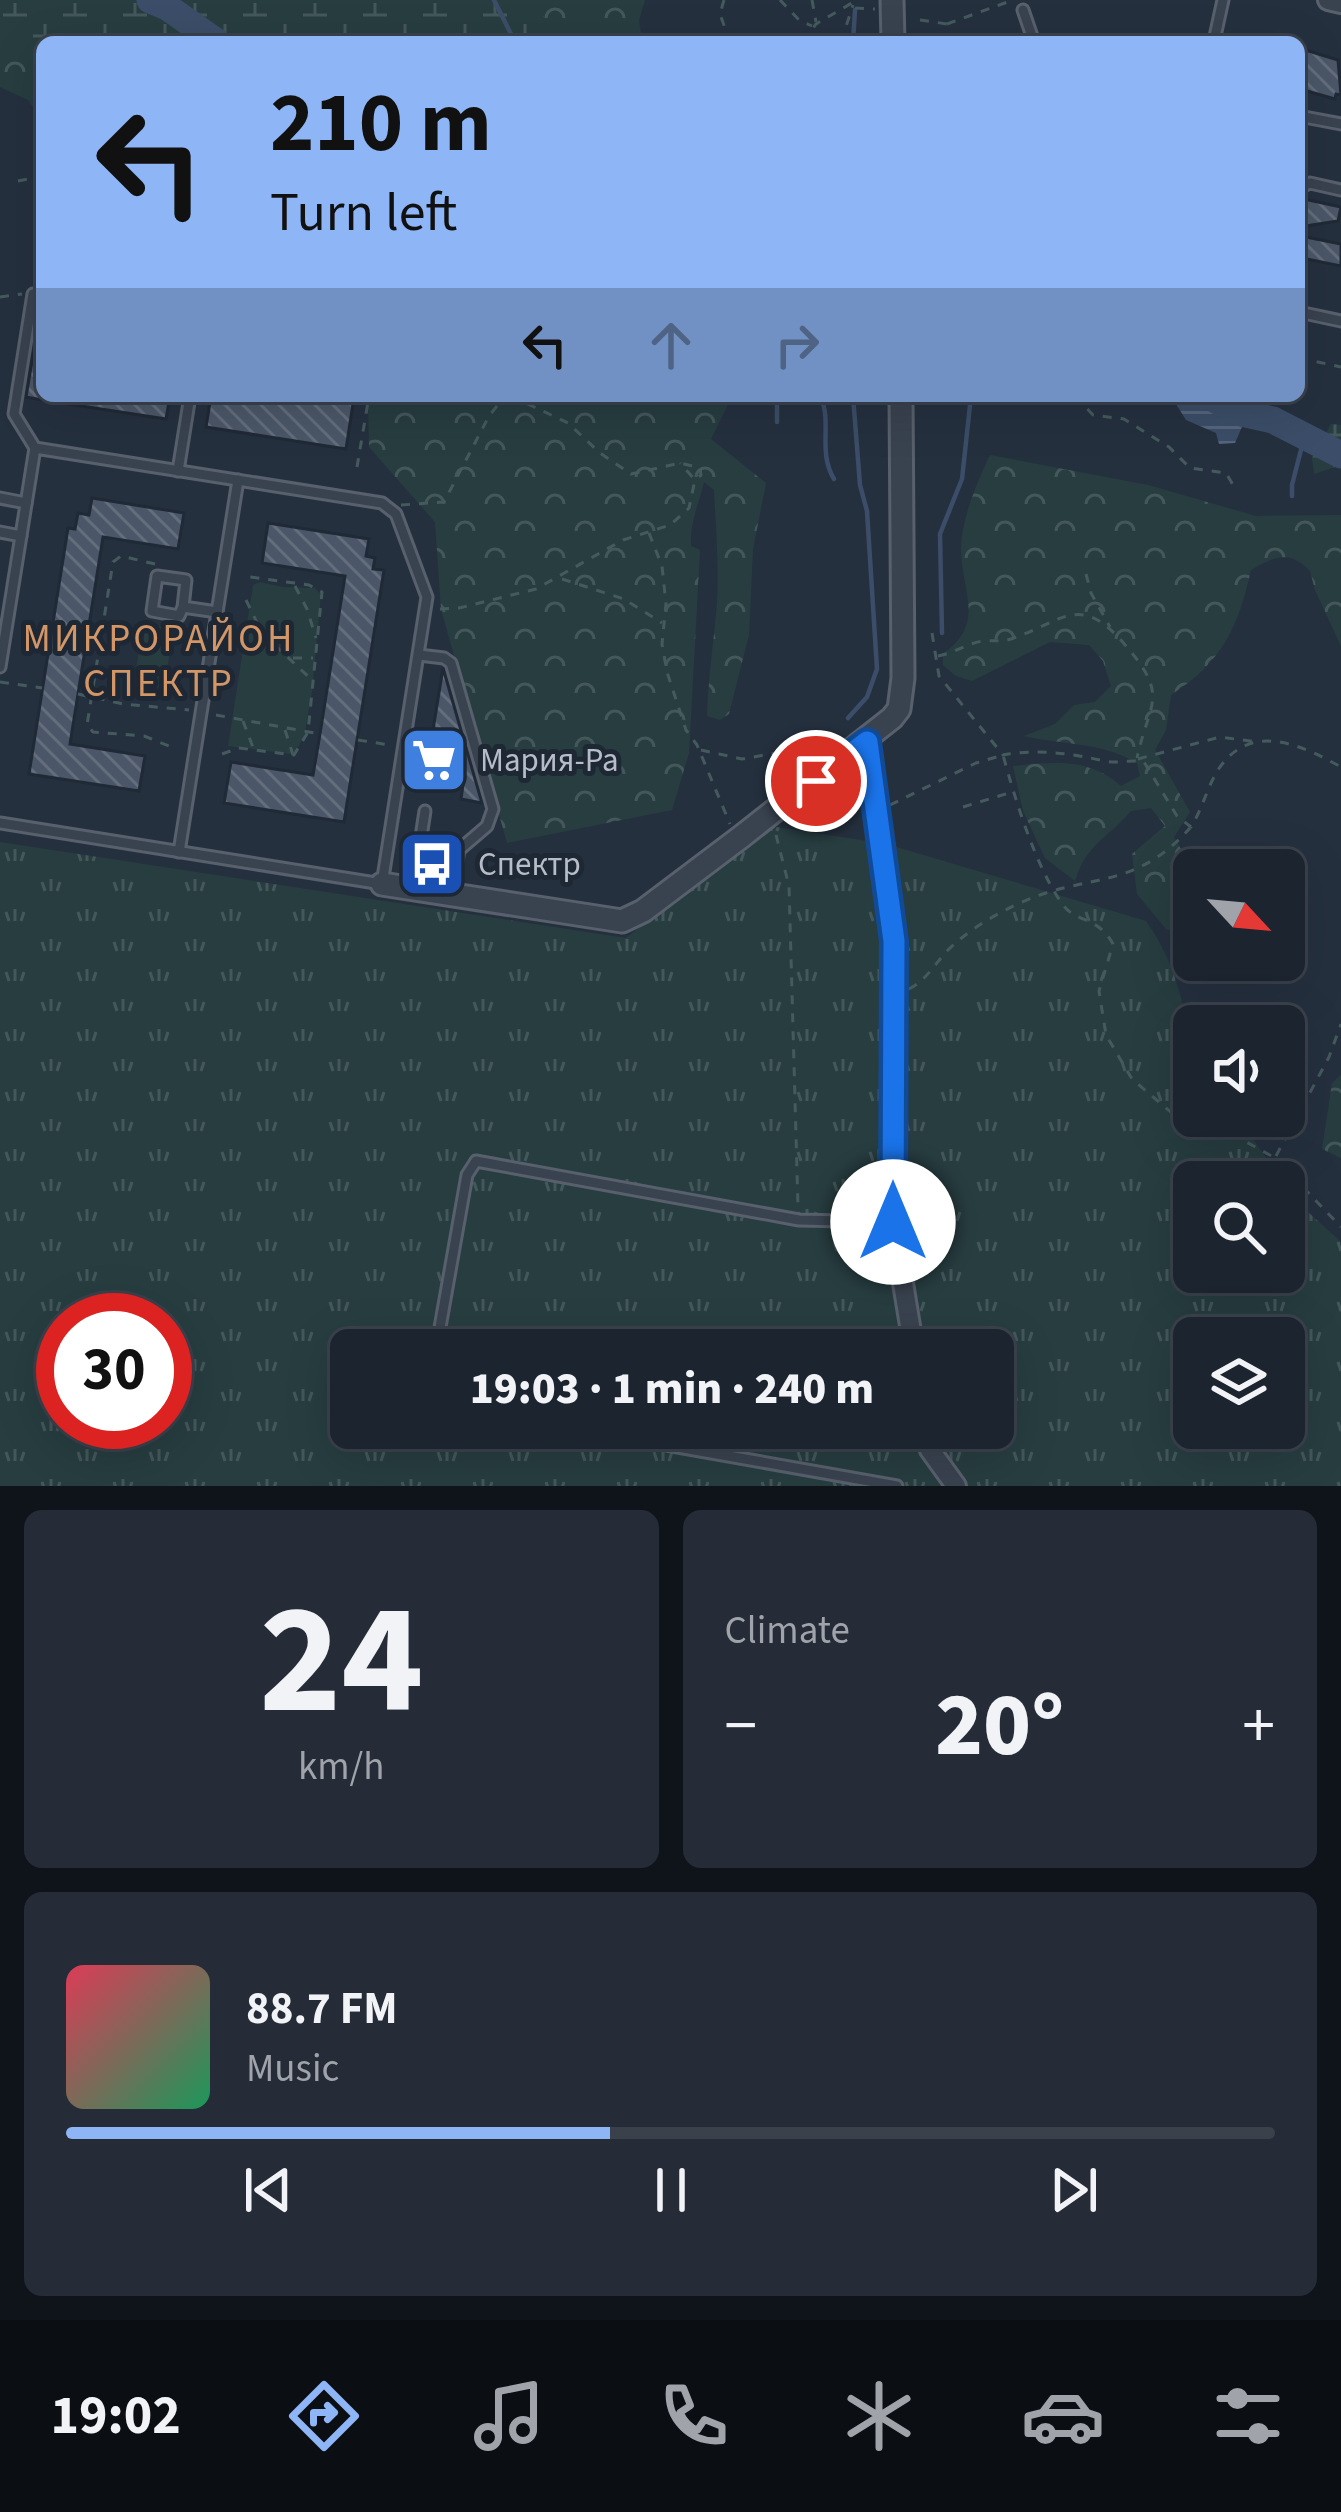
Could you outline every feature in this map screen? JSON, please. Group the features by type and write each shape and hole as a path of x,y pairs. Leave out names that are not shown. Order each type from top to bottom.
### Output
{"street":[{"path":"1328,0 1341,3"},
{"path":"887,5 892,36"},
{"path":"382,884 622,921 643,911 755,816 867,742 892,718 902,698 901,402"},
{"path":"867,742 894,941 893,1222 911,1329"},
{"path":"930,1449 956,1486"}],"lane":[{"path":"1214,36 1223,0"},
{"path":"1022,10 1032,36"},
{"path":"1305,117 1341,124"},
{"path":"1305,185 1341,190"},
{"path":"0,667 35,448 14,414 33,294"},
{"path":"1305,313 1341,321"},
{"path":"178,471 189,402"},
{"path":"0,823 382,884 426,607 425,590 390,507 35,448"},
{"path":"179,852 238,480"},
{"path":"0,498 26,502"},
{"path":"0,532 21,536"},
{"path":"157,575 186,580 183,607 178,616 152,611 157,575"},
{"path":"183,607 217,612"},
{"path":"418,655 451,663 492,800 487,826 455,858 451,894"},
{"path":"413,889 425,811"},
{"path":"440,1329 466,1175 476,1161 799,1220 893,1222"},
{"path":"689,1449 897,1486"}],"path":[{"path":"724,0 720,14 728,36"},
{"path":"780,0 799,20 815,25"},
{"path":"812,0 815,25"},
{"path":"807,36 815,25 856,0"},
{"path":"843,36 856,0"},
{"path":"920,20 947,24 1013,0"},
{"path":"853,9 887,5"},
{"path":"946,36 947,24"},
{"path":"18,181 36,177"},
{"path":"0,297 33,294"},
{"path":"1305,359 1341,367"},
{"path":"357,467 368,402"},
{"path":"390,507 422,500 444,502 490,416 503,402"},
{"path":"426,607 460,608 536,589 611,546 670,525 689,508 700,468 680,463 631,473 600,453 568,422 522,402"},
{"path":"1081,402 1093,415 1124,419 1157,439 1190,468 1226,473 1236,490"},
{"path":"680,463 695,480"},
{"path":"648,531 662,566 662,644 667,672 686,730 730,825 755,816 815,824 874,787"},
{"path":"163,567 121,556 113,562 87,725 93,732 144,736 170,746"},
{"path":"1087,574 1091,593 1111,628 1144,667 1153,688 1153,712 1137,759"},
{"path":"250,577 317,587 322,592 308,732 294,755"},
{"path":"560,578 624,599 664,625"},
{"path":"294,585 308,609 316,640"},
{"path":"247,600 262,633 314,683"},
{"path":"936,657 982,641 1006,640 1048,620 1079,612 1111,628"},
{"path":"932,632 940,676 1003,755 1065,909 1104,928 1113,944 1099,991 1106,1035 1132,1079 1180,1120 1241,1139 1275,1157 1341,1227"},
{"path":"287,657 315,658"},
{"path":"0,682 42,688"},
{"path":"242,719 256,753"},
{"path":"284,728 294,755"},
{"path":"877,810 1003,755 1084,754 1107,762 1220,737 1286,742 1341,767"},
{"path":"358,740 404,747"},
{"path":"894,993 921,983 971,929 1056,890 1113,880 1171,850 1191,827 1222,764 1233,752 1258,742"},
{"path":"698,749 742,759 840,743 828,750"},
{"path":"222,754 239,748 294,755"},
{"path":"1137,759 1148,767 1177,816 1191,827"},
{"path":"963,807 1014,791"},
{"path":"755,816 783,852 789,886 799,1220"},
{"path":"1275,1157 1329,1057 1341,1024"}],"green space":[{"path":"0,0 645,0 639,20 641,36 36,36 36,111 28,100 0,87"},
{"path":"0,0 533,0 556,36 36,36 36,49 0,34"},
{"path":"368,402 729,402 711,439 766,483 753,549 749,635 729,714 720,720 707,716 718,575 714,490 704,482 691,538 691,546 700,550 689,753 672,810 507,843 441,609 435,522 369,447"},
{"path":"1331,424 1341,425 1341,465 1314,474 1312,458"},
{"path":"990,455 1148,485 1256,516 1341,515 1341,646 1310,571 1295,560 1274,559 1251,570 1225,642 1203,670 1171,695 1166,730 1155,750 1190,812 1174,837 1181,849 1173,849 1173,932 1137,894 1132,854 1165,826 1151,808 1131,811 1091,850 1075,881 1045,858 1023,811 1013,766 1083,766 1121,786 1140,776 1137,763 1110,751 1024,736 1055,724 1074,705 1095,702 1111,686 1103,661 1089,645 1050,642 972,681 943,665 943,654 956,642 968,618 961,548 971,500"},
{"path":"253,585 315,588 321,595 304,737 290,754 228,746"},
{"path":"143,624 174,628 164,688 134,684"},
{"path":"770,826 886,844 1146,921 1160,942 1183,1005 1173,1005 1173,1137 1252,1137 1268,1161 1173,1161 1173,1293 1305,1293 1305,1209 1341,1242 1341,1486 0,1486 0,842 626,938"},
{"path":"1341,1075 1341,1158 1322,1149 1332,1083"}],"water":[{"path":"1175,402 1239,402 1250,408 1235,443 1219,444 1216,433 1186,420"}],"building":[{"path":"1305,50 1338,60 1341,95 1336,94 1335,99 1305,90"},
{"path":"1305,199 1341,207 1338,221 1305,226"},
{"path":"1306,237 1341,244 1341,266 1305,259"},
{"path":"35,343 36,343 36,399 26,397"},
{"path":"62,402 169,402 166,419"},
{"path":"210,402 353,404 346,449 206,427"},
{"path":"92,498 184,513 178,549 103,537 70,744 145,756 139,791 29,774 68,528 75,529 78,513 89,515"},
{"path":"268,523 369,539 366,556 375,558 373,569 384,570 344,822 224,803 231,762 313,775 345,576 262,563"},
{"path":"443,668 482,803 461,799 463,785 425,779"}],"waterway":[{"path":"150,0 208,36"},
{"path":"494,0 512,36"},
{"path":"853,36 855,10"},
{"path":"777,402 777,422"},
{"path":"822,402 826,458 834,479"},
{"path":"848,718 867,697 877,669 867,511 860,485 853,402"},
{"path":"942,633 940,534 962,479 970,402"},
{"path":"1220,402 1237,412 1273,420 1341,455"},
{"path":"1292,496 1304,438"}],"place":[{"name":"Мария-Ра","path":"434,760"},
{"name":"Спектр","path":"432,864"}],"district":[{"name":"МИКРОРАЙОН СПЕКТР","path":"159,662"}],"route":[{"path":"816,781 867,742 894,941 893,1222"}]}
